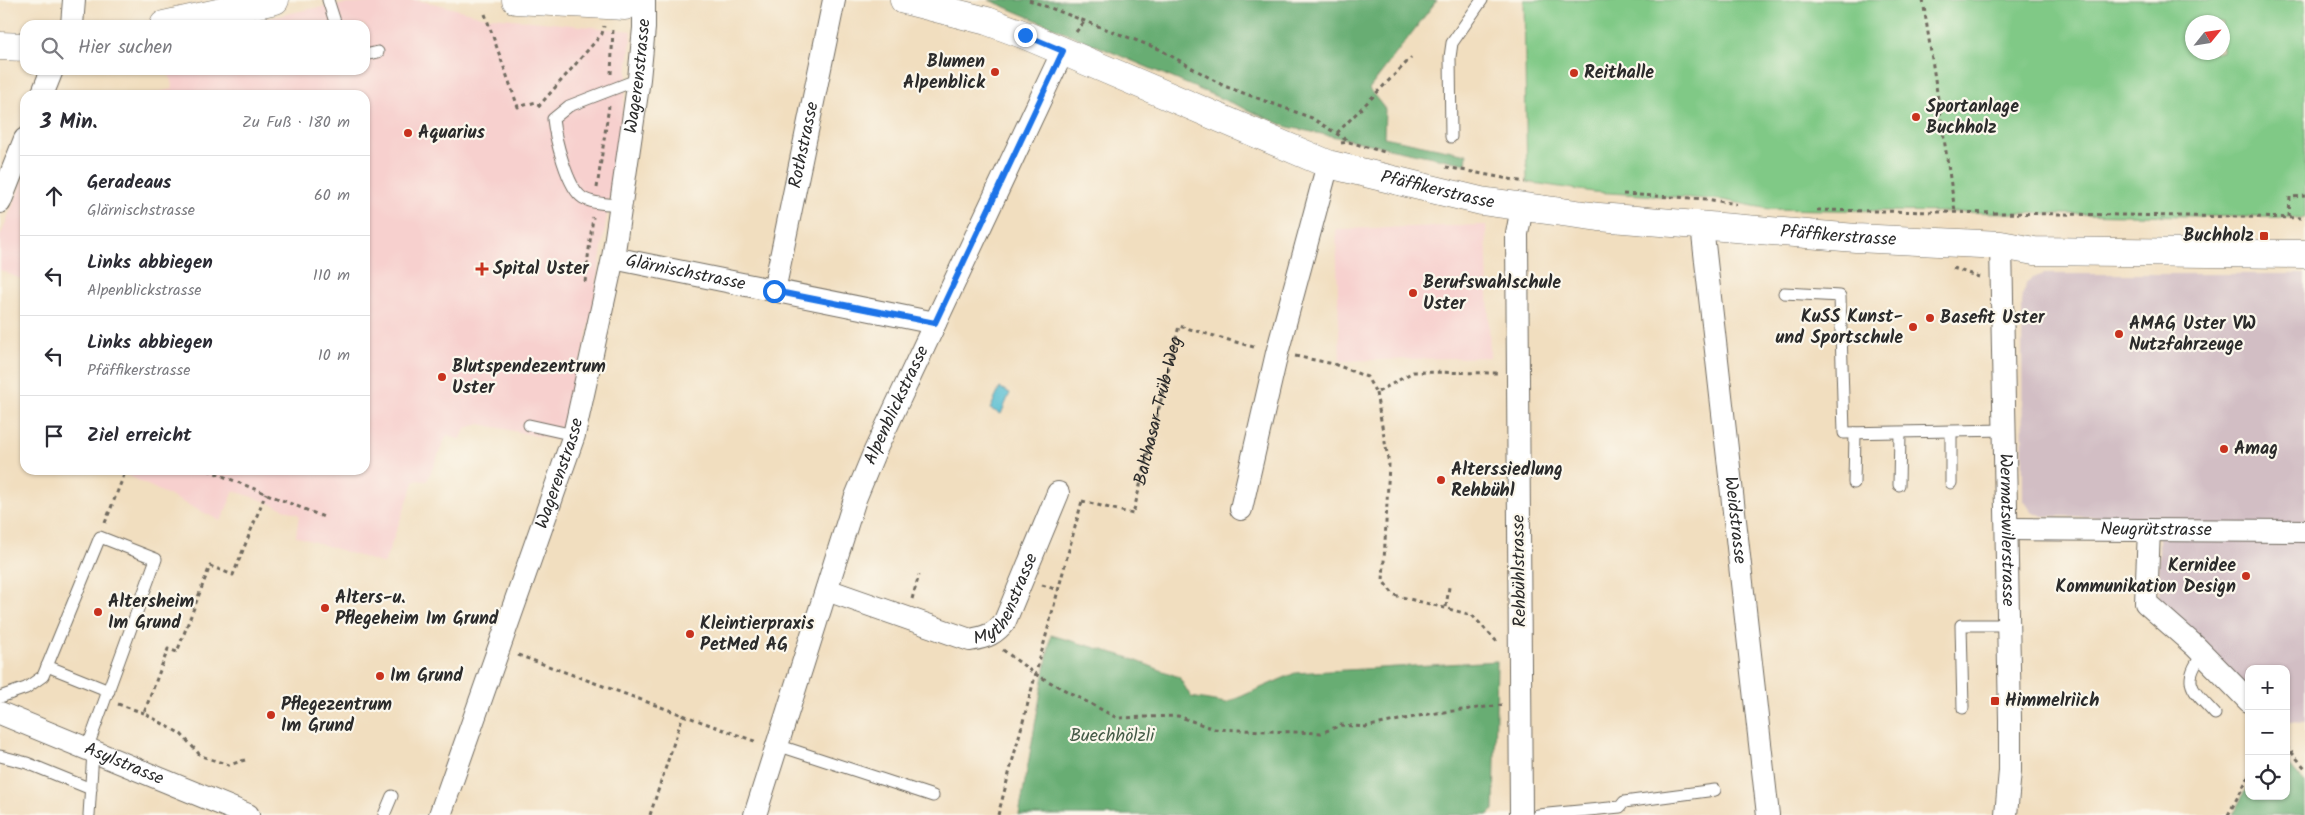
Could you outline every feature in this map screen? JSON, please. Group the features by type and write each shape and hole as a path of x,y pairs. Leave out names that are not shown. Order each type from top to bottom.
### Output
{"main road":[{"path":"181,20 231,5 274,0"},
{"path":"516,0 625,6 635,0"},
{"name":"Pfäffikerstrasse","path":"904,0 1067,44 1328,164 1434,191 1526,195 1598,217 1856,238 2001,245 2034,252 2305,254"},
{"path":"0,46 20,47"},
{"name":"Pfäffikerstrasse","path":"2001,245 2035,236 2076,237 2108,233 2297,227"}],"street":[{"path":"72,20 74,0"},
{"name":"Wagerenstrasse","path":"440,815 574,436 613,258 638,79 644,28 644,0"},
{"name":"Rothstrasse","path":"774,291 834,0"},
{"name":"Alpenblickstrasse","path":"755,815 855,499 874,453 1067,44"},
{"path":"44,90 50,75"},
{"path":"0,202 20,152"},
{"path":"1241,508 1277,353 1328,164"},
{"name":"Rehbühlstrasse","path":"1522,815 1517,234 1526,195"},
{"name":"Weidstrasse","path":"1702,226 1768,815"},
{"name":"Wermatswilerstrasse","path":"2001,245 2010,720 2006,815"},
{"name":"Glärnischstrasse","path":"613,258 935,323"},
{"name":"Mythenstrasse","path":"827,590 970,640 987,637 998,631 1005,621 1058,493"},
{"name":"Neugrütstrasse","path":"2007,529 2305,531"},
{"path":"2149,530 2146,602 2203,654 2245,698"},
{"name":"Asylstrasse","path":"0,713 248,815"}],"lane":[{"path":"328,0 334,20"},
{"path":"1451,137 1450,56 1452,43 1482,0"},
{"path":"370,54 378,52"},
{"path":"621,205 594,202 581,197 571,183 555,134 553,119 569,106 638,79"},
{"path":"1784,293 1840,296 1844,433 2006,430"},
{"path":"529,425 574,436"},
{"path":"1899,485 1900,432"},
{"path":"1951,432 1951,483"},
{"path":"1854,483 1855,433"},
{"path":"0,697 36,683 43,676 100,537 156,558 107,695 90,750 90,815"},
{"path":"1963,708 1961,625 2008,625"},
{"path":"2203,654 2193,667 2189,681 2192,689 2215,714"},
{"path":"48,666 107,695"},
{"path":"777,747 933,796"},
{"path":"0,756 27,764 91,789"},
{"path":"1538,815 1620,807 1624,802 1715,790"},
{"path":"384,815 392,796"}],"path":[{"path":"1028,0 1159,49 1224,86 1312,118 1349,142"},
{"path":"1923,0 1955,211"},
{"path":"485,14 518,107 536,102 553,119"},
{"path":"1067,44 1085,21"},
{"path":"538,106 602,34 604,24"},
{"path":"583,290 594,202 609,118 613,25"},
{"path":"1337,133 1411,58"},
{"path":"1441,166 1526,195"},
{"path":"1621,194 1715,200 1741,205"},
{"path":"2297,227 2290,197 2305,196"},
{"path":"1808,210 1955,211 2297,227"},
{"path":"2297,227 2305,218"},
{"name":"Balthasar-Trüb-Weg","path":"1058,493 1133,514 1178,326 1277,353"},
{"path":"1277,353 1334,364 1367,376 1376,393 1388,464 1383,581 1394,595 1472,615 1502,648"},
{"path":"1376,393 1413,372 1500,373"},
{"path":"100,537 124,475"},
{"path":"221,475 326,518"},
{"path":"144,713 168,649 177,652 210,566 233,575 266,493"},
{"path":"998,815 1082,501"},
{"path":"1446,608 1449,587"},
{"path":"987,637 1035,674 1117,718 1178,716 1214,729 1321,733 1341,725 1365,727 1429,714 1502,705"},
{"path":"499,648 777,747"},
{"path":"107,695 181,734 202,756 229,765 246,760"},
{"path":"650,815 683,715"},
{"path":"2290,751 2305,768"},
{"path":"2228,815 2245,783"}],"shaded area":[{"name":"Spital Uster","path":"416,0 482,16 632,31 623,110 592,314 562,441 480,424 466,428 460,440 447,435 427,481 415,480 384,564 296,536 299,515 259,499 234,491 221,521 127,475 370,475 370,90 168,90 173,89 169,75 370,75 370,20 261,20 309,9 346,4"},
{"path":"20,187 20,279 0,270 0,237"},
{"name":"Berufswahlschule Uster","path":"1486,225 1490,357 1340,361 1336,229"},
{"path":"2044,274 2305,274 2305,723 2290,722 2290,665 2245,665 2245,687 2159,605 2159,518 2043,516 2031,511 2023,499 2022,296 2027,283 2033,278"}],"green space":[{"path":"989,0 1437,0 1369,89 1385,109 1384,137 1467,154 1466,164 1288,127"},
{"name":"Sportanlage Buchholz","path":"1524,0 2305,0 2305,218 1769,209 1723,200 1593,192 1527,182"},
{"name":"Buechhölzli","path":"1051,635 1124,656 1179,677 1191,697 1226,703 1295,673 1497,661 1494,810 1487,815 1019,815"},
{"path":"2290,766 2305,783 2305,815 2232,815 2245,792 2245,800 2290,800"}],"water":[{"path":"1000,388 1010,393 1001,414 990,409"}],"place":[{"name":"Blumen Alpenblick","path":"995,72"},
{"name":"Reithalle","path":"1574,73"},
{"name":"Sportanlage Buchholz","path":"1916,117"},
{"name":"Aquarius","path":"408,133"},
{"name":"Buchholz","path":"2264,236"},
{"name":"Spital Uster","path":"482,269"},
{"name":"Berufswahlschule Uster","path":"1413,293"},
{"name":"Basefit Uster","path":"1930,318"},
{"name":"KuSS Kunst- und Sportschule","path":"1913,327"},
{"name":"AMAG Uster VW Nutzfahrzeuge","path":"2119,334"},
{"name":"Blutspendezentrum Uster","path":"442,377"},
{"name":"Amag","path":"2224,449"},
{"name":"Alterssiedlung Rehbühl","path":"1441,480"},
{"name":"Kernidee Kommunikation Design","path":"2246,576"},
{"name":"Alters-u. Pflegeheim Im Grund","path":"325,608"},
{"name":"Altersheim Im Grund","path":"98,612"},
{"name":"Kleintierpraxis PetMed AG","path":"690,634"},
{"name":"Im Grund","path":"380,676"},
{"name":"Himmelriich","path":"1995,701"},
{"name":"Pflegezentrum Im Grund","path":"271,715"}],"route":[{"path":"774,291 935,323 1063,51 1025,35"}]}
